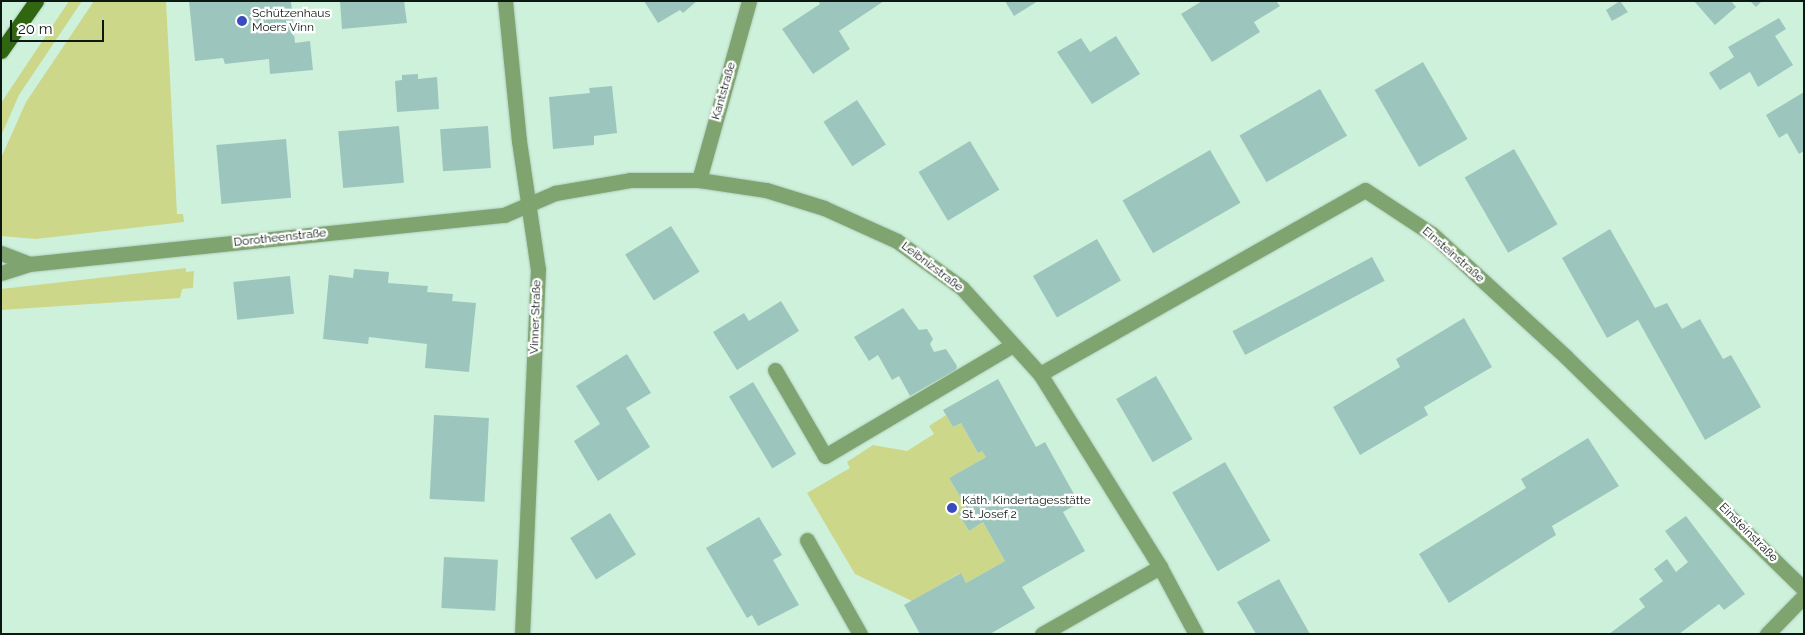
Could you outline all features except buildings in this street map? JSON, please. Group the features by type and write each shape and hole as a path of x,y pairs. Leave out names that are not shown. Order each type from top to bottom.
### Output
{"main road":[{"path":"1,51 36,1"}],"street":[{"name":"Vinner Straße","path":"505,1 528,204 538,269 522,634"},
{"name":"Kantstraße","path":"699,180 749,1"},
{"name":"Leibnizstraße","path":"528,204 555,193 630,180 699,180 774,192 824,208 896,241 962,288 1040,374 1160,567 1196,634"},
{"name":"Einsteinstraße","path":"1040,374 1365,190 1439,241 1641,429 1804,588"},
{"name":"Dorotheenstraße","path":"1,273 29,264 504,215 528,204"},
{"name":"Dorotheenstraße","path":"1,253 29,264"},
{"path":"775,370 825,456 1013,345"},
{"path":"806,540 860,634"},
{"path":"1042,634 1160,567"},
{"path":"1767,634 1804,596"}],"green space":[{"path":"69,1 82,1 19,95 1,136 1,103"},
{"path":"94,1 166,1 177,214 183,214 184,222 36,239 1,236 1,158 26,102"},
{"path":"186,268 186,272 194,271 193,288 182,289 180,298 1,310 1,289"},
{"path":"946,415 953,427 961,423 978,453 982,451 986,457 949,478 967,508 958,513 969,531 983,522 1005,561 966,583 960,573 912,601 855,574 807,493 850,468 847,462 873,445 907,451 934,434 929,426"}],"place":[{"name":"Schützenhaus Moers Vinn","path":"242,21"},
{"name":"Kath. Kindertagesstätte St. Josef 2","path":"952,508"}]}
